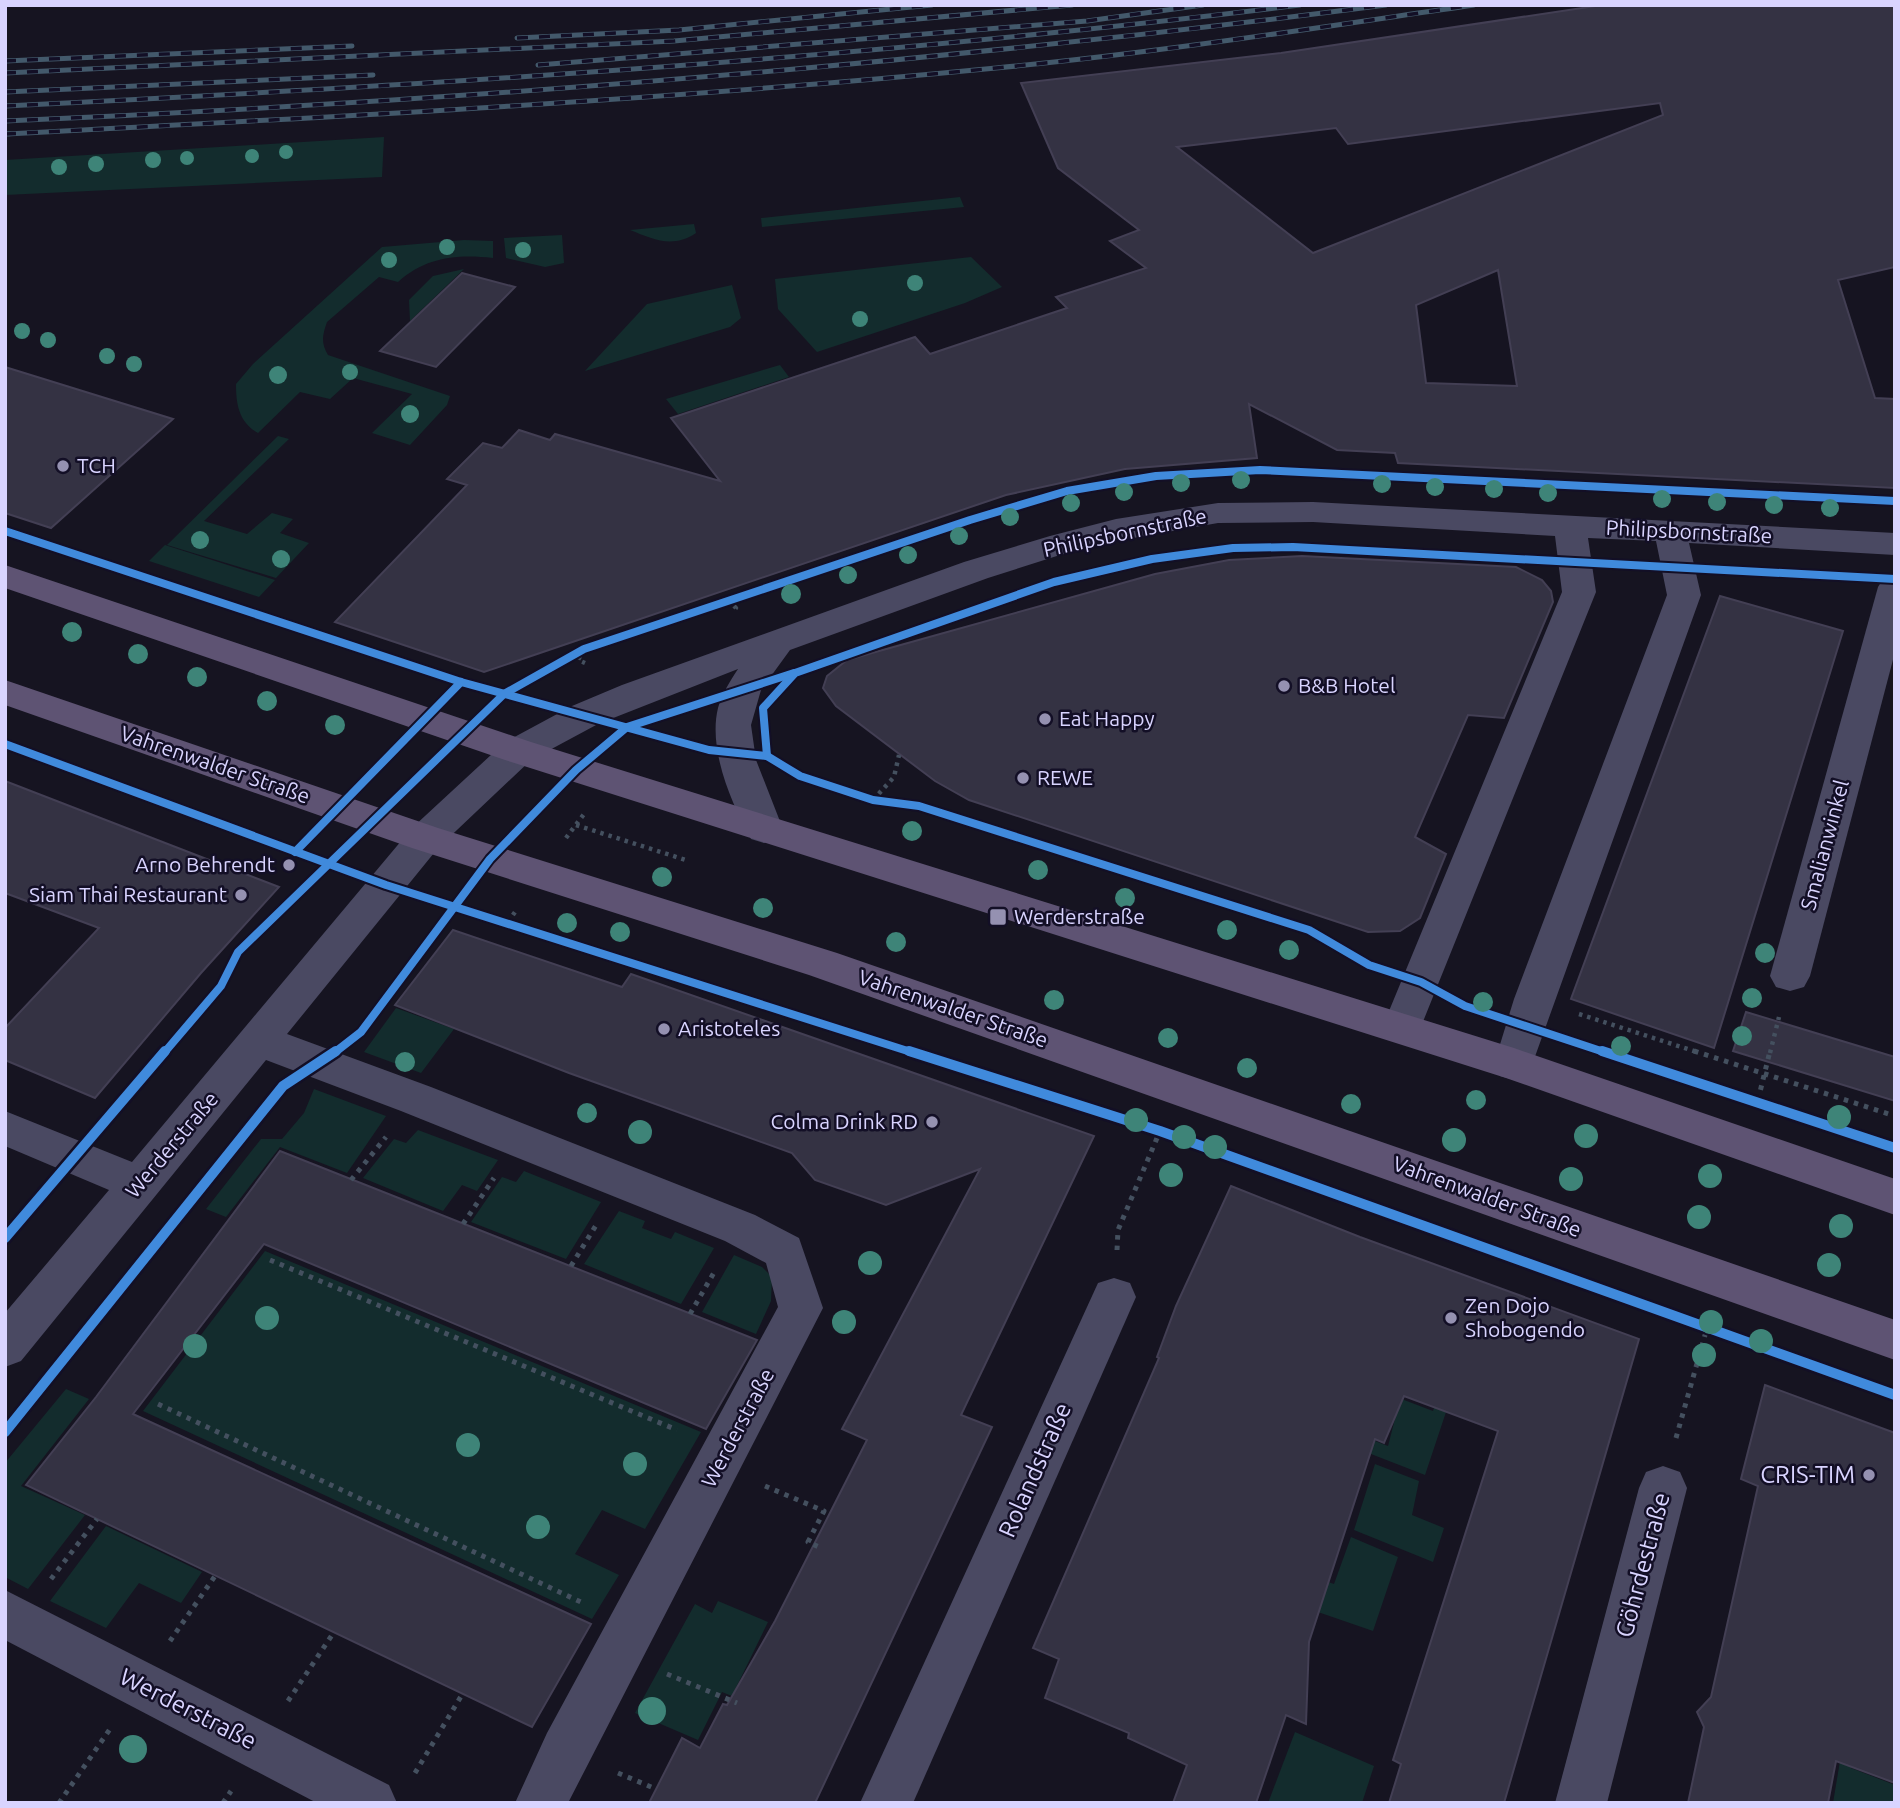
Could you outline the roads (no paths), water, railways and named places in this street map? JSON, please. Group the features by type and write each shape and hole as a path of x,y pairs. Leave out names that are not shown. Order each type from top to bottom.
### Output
{"main road":[{"path":"5,576 518,751 1514,1064 1895,1197"},
{"name":"Vahrenwalder Straße","path":"5,692 425,838 823,964 1895,1340"}],"street":[{"name":"Philipsbornstraße","path":"518,751 585,715 634,694 976,570 1116,530 1219,513 1313,512 1889,544"},
{"path":"1402,1028 1579,592 1570,525"},
{"path":"1514,1064 1534,999 1684,595 1670,530"},
{"path":"1889,544 1895,574"},
{"name":"Smalianwinkel","path":"1790,975 1895,587"},
{"path":"764,829 736,754 733,736 736,708 743,690 778,642"},
{"name":"Werderstraße","path":"5,1347 425,838 518,751"},
{"name":"Werderstraße","path":"259,1041 416,1099 740,1228 784,1251 801,1308 565,1751 541,1803"},
{"path":"5,1128 141,1184"},
{"name":"Rolandstraße","path":"886,1803 1114,1297"},
{"name":"Göhrdestraße","path":"1581,1803 1663,1488"},
{"name":"Werderstraße","path":"5,1614 391,1791"}],"railway":[{"path":"517,38 679,30 932,5"},
{"path":"5,73 674,41 1072,5"},
{"path":"538,65 1087,21 1203,5"},
{"path":"5,106 654,68 977,40 1300,5"},
{"path":"5,121 351,103 697,78 1042,45 1386,5"},
{"path":"5,134 501,107 872,79 1116,55 1474,5"},
{"path":"5,61 352,46"},
{"path":"5,92 373,75"}],"place":[{"name":"TCH","path":"63,466"},
{"name":"B&B Hotel","path":"1284,686"},
{"name":"Eat Happy","path":"1045,719"},
{"name":"REWE","path":"1023,778"},
{"name":"Arno Behrendt","path":"289,865"},
{"name":"Siam Thai Restaurant","path":"241,895"},
{"name":"Werderstraße","path":"998,917"},
{"name":"Aristoteles","path":"664,1029"},
{"name":"Colma Drink RD","path":"932,1122"},
{"name":"Zen Dojo Shobogendo","path":"1451,1318"},
{"name":"CRIS-TIM","path":"1869,1475"}]}
